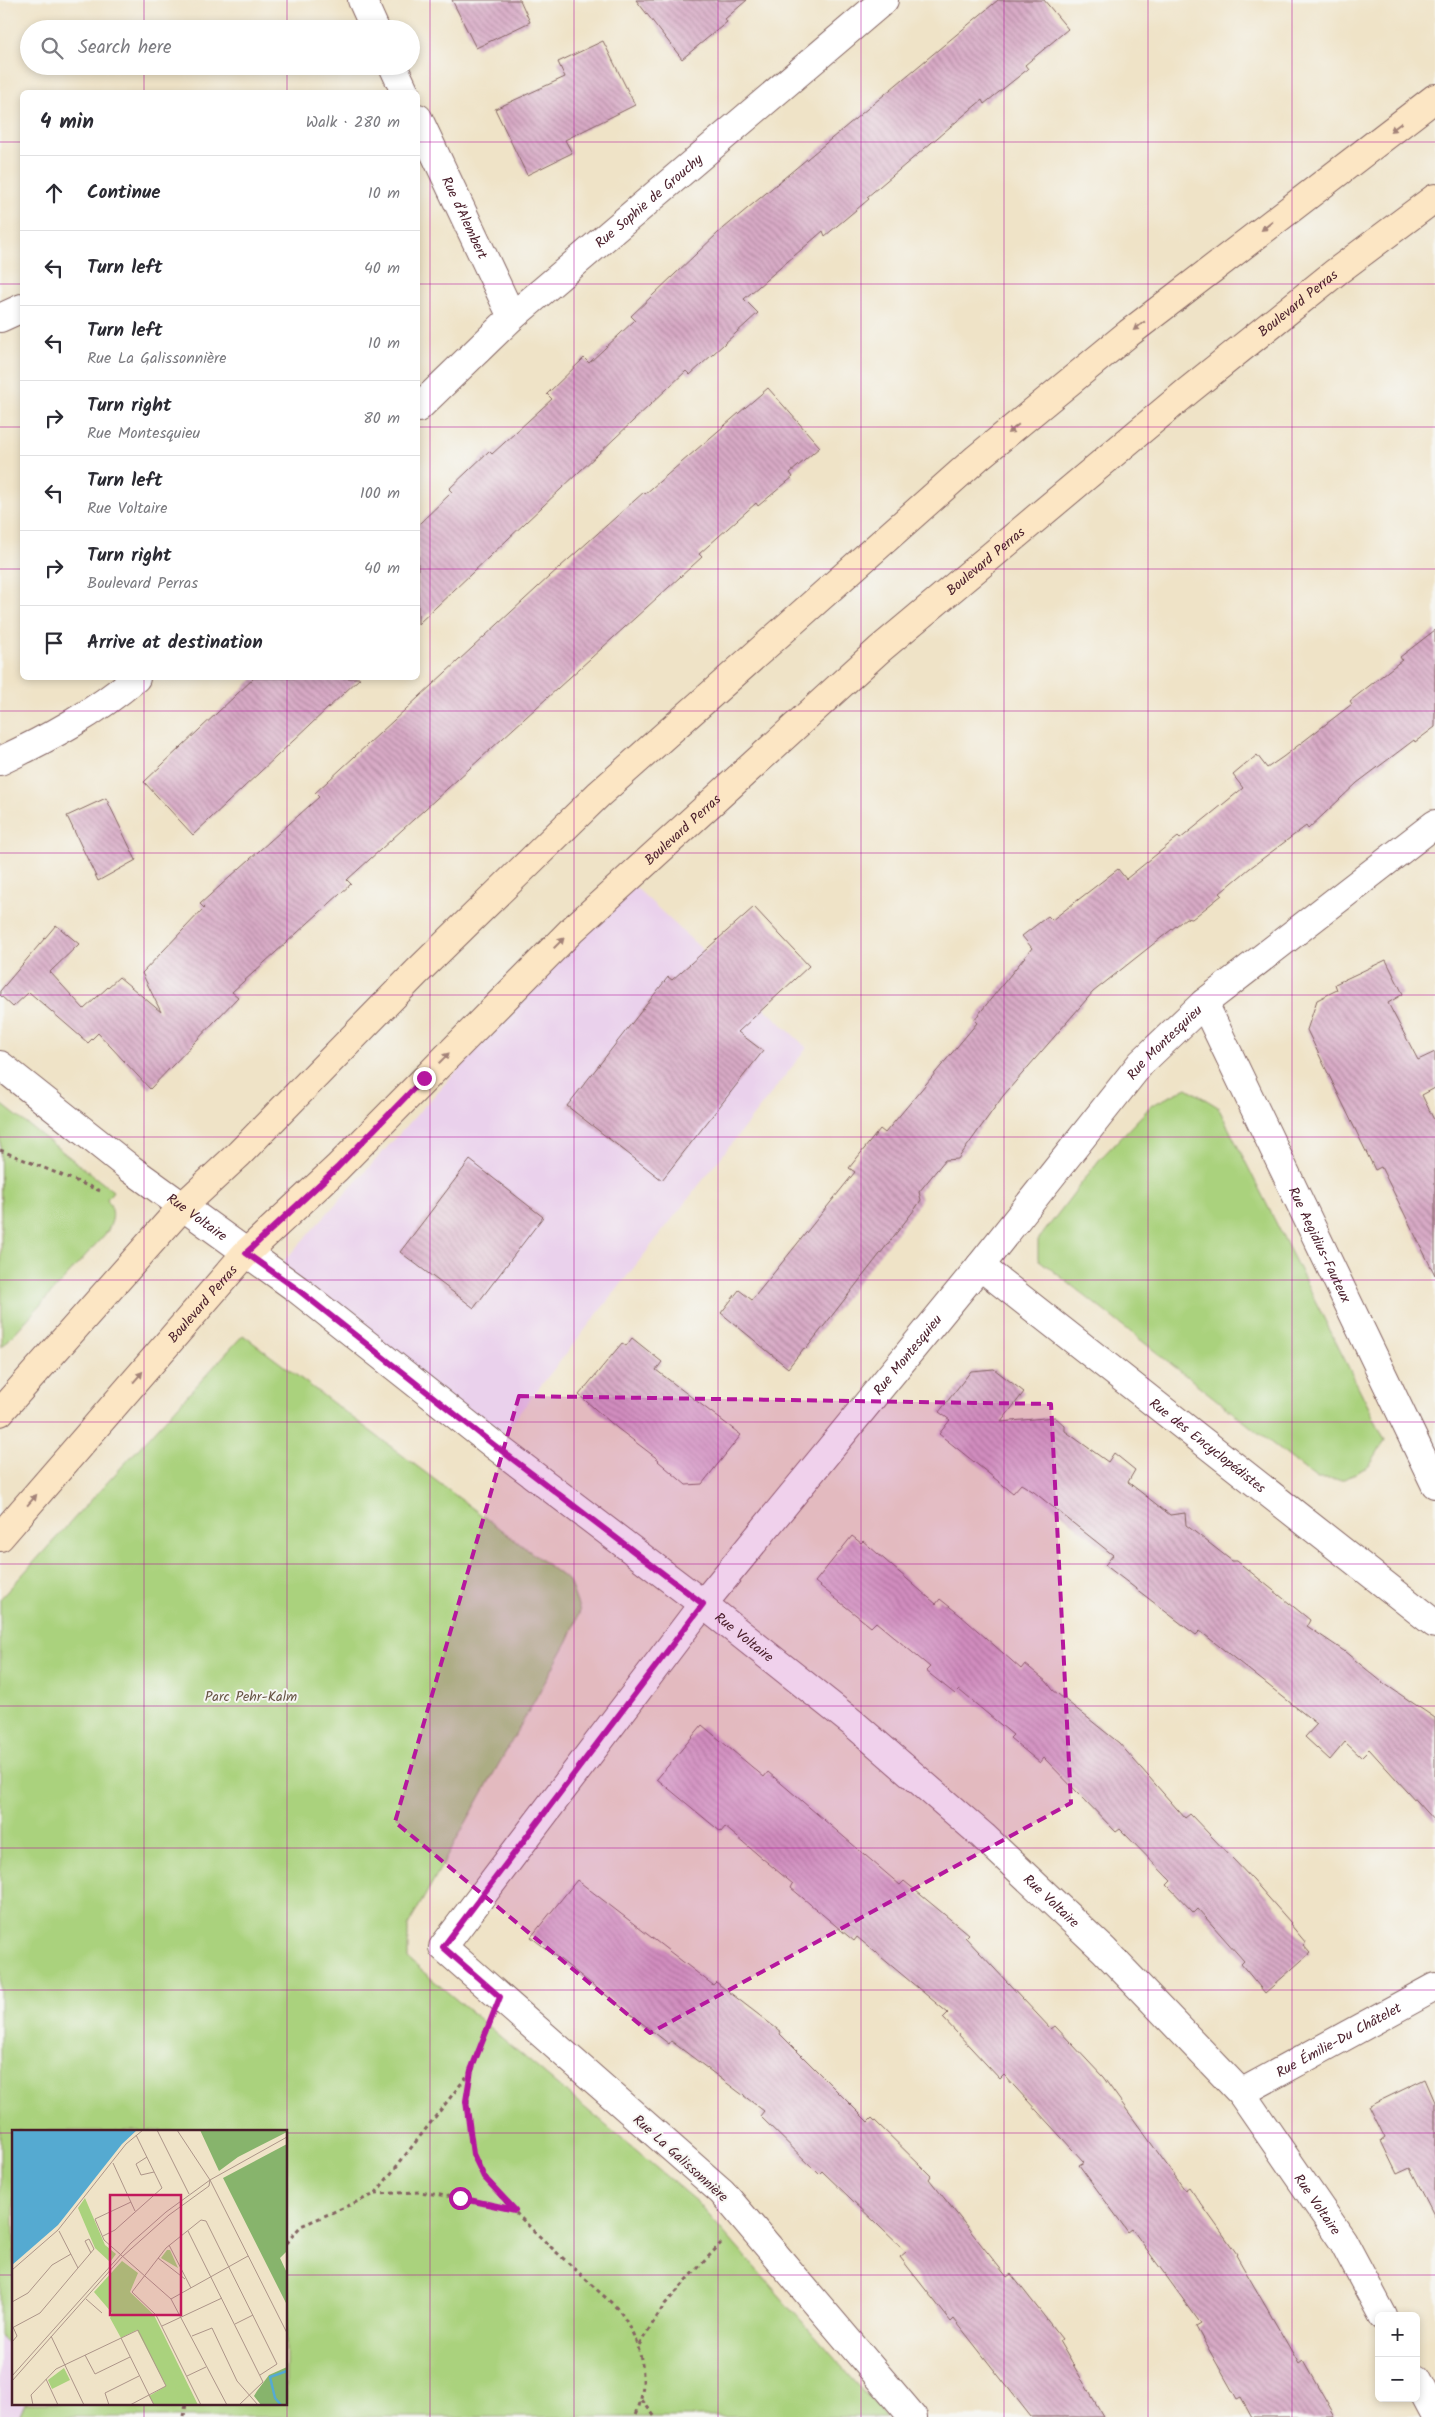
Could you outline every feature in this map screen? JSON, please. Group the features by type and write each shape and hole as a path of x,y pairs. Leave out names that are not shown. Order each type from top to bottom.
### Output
{"main road":[{"path":"0,1412 183,1206 239,1154 417,972 598,795 977,458 1129,333 1435,98"},
{"name":"Boulevard Perras","path":"0,1537 246,1253 337,1168 572,930 879,650 1188,391 1336,272 1435,198"}],"street":[{"path":"362,0 371,20"},
{"name":"Rue Sophie de Grouchy","path":"420,406 512,317 884,0"},
{"path":"397,75 404,90"},
{"name":"Rue d'Alembert","path":"420,128 512,317"},
{"path":"0,318 20,309"},
{"path":"0,761 44,740 108,702 134,680"},
{"name":"Rue Montesquieu","path":"443,1947 703,1604 980,1266 1141,1063 1204,1003 1435,824"},
{"name":"Rue Aegidius-Fauteux","path":"1204,1003 1435,1484"},
{"name":"Rue Voltaire","path":"0,1065 130,1169 297,1289 494,1445 703,1604 854,1724 983,1836 1104,1950 1241,2093 1343,2241 1381,2312"},
{"name":"Rue des Encyclopédistes","path":"980,1266 1435,1624"},
{"name":"Rue La Galissonnière","path":"443,1947 722,2192 913,2417"},
{"name":"Rue Émilie-Du Châtelet","path":"1241,2093 1435,1987"},
{"path":"1420,2387 1435,2415"}],"path":[{"path":"0,1150 104,1193"},
{"path":"500,1997 471,2070 466,2101 473,2154 484,2177 622,2315 639,2346 644,2381 642,2400 635,2417"},
{"path":"374,2194 471,2070"},
{"path":"288,2241 301,2226 374,2194 419,2192 460,2198 515,2210"},
{"path":"639,2346 666,2304 744,2218"},
{"path":"642,2400 655,2417"},
{"path":"184,2417 186,2404"}],"highlighted area":[{"path":"519,1396 1051,1404 1071,1803 650,2033 395,1822"}],"shaded area":[{"path":"629,881 807,1048 494,1445 273,1273"},
{"path":"0,2335 12,2347 12,2404 25,2404 19,2417 0,2417"}],"green space":[{"path":"1187,1088 1218,1107 1385,1440 1369,1466 1344,1479 1317,1479 1038,1259 1038,1240 1099,1160 1152,1105"},
{"path":"0,1103 113,1191 107,1199 113,1216 107,1232 2,1347"},
{"name":"Parc Pehr-Kalm","path":"243,1335 569,1581 580,1611 569,1639 408,1926 408,1959 698,2203 886,2417 19,2417 25,2404 288,2404 288,2130 12,2130 12,2347 0,2335 0,1599"}],"building":[{"path":"452,0 520,0 530,22 476,48"},
{"path":"636,0 747,0 725,19 727,22 682,59"},
{"path":"998,0 1044,0 1068,29 1025,65 1028,69 984,104 982,100 867,197 869,199 825,236 823,231 744,299 758,313 690,375 686,371 420,622 420,523 452,492 449,489 489,451 492,454 552,399 547,394 584,358 589,363 635,320 631,316 718,233"},
{"path":"603,41 635,105 565,140 572,153 527,175 495,109 565,77 558,62"},
{"path":"768,388 820,447 790,473 793,477 758,506 756,503 699,554 702,557 347,880 351,884 232,992 238,997 150,1089 98,1033 88,1043 29,992 13,1007 0,995 0,991 56,925 79,944 50,972 84,1009 119,977 161,1012 142,973 204,908 200,904 319,797 315,793 550,576 644,492 645,494"},
{"path":"1435,630 1435,727 1415,742 1414,740 1357,783 1308,829 1306,826 1250,868 1220,893 1222,895 1192,919 1186,918 1093,992 1003,1096 958,1159 945,1160 919,1192 921,1200 915,1209 806,1349 804,1348 788,1368 721,1313 739,1290 752,1300 855,1172 849,1168 880,1129 885,1133 977,1023 974,1020 1032,948 1022,936 1048,916 1052,920 1118,869 1126,879 1178,837 1180,839 1243,788 1233,775 1257,755 1267,768 1283,757 1352,704 1350,701 1402,660 1400,657"},
{"path":"252,680 358,680 193,835 144,782"},
{"path":"106,798 136,860 98,881 67,816"},
{"path":"754,907 809,966 738,1032 763,1051 662,1180 567,1106 668,977 672,980"},
{"path":"1386,960 1403,994 1388,1003 1418,1060 1435,1052 1435,1088 1422,1095 1435,1122 1435,1275 1381,1167 1375,1170 1307,1030 1317,1000 1337,990 1335,984"},
{"path":"470,1160 543,1217 474,1308 400,1252"},
{"path":"632,1338 662,1362 656,1370 741,1435 702,1484 686,1485 659,1460 617,1428 579,1395 622,1343 626,1346"},
{"path":"994,1369 1024,1392 1001,1422 1055,1417 1065,1426 1065,1431 1108,1462 1114,1453 1135,1470 1128,1482 1170,1515 1185,1513 1186,1525 1232,1561 1237,1561 1310,1620 1307,1626 1344,1651 1382,1682 1435,1718 1435,1822 1369,1749 1361,1757 1345,1742 1330,1760 1305,1737 1317,1724 1200,1631 1196,1635 1105,1565 1113,1555 1034,1492 1021,1484 1013,1493 939,1434 950,1420 939,1412 971,1371"},
{"path":"852,1536 861,1543 863,1541 936,1604 940,1599 1021,1669 1025,1664 1047,1682 1053,1690 1119,1743 1185,1818 1190,1814 1253,1880 1291,1923 1306,1943 1303,1945 1310,1953 1265,1993 1241,1964 1244,1961 1198,1909 1194,1913 1167,1885 1171,1881 1120,1829 1116,1832 1044,1758 1040,1763 1010,1738 1013,1735 959,1690 955,1694 926,1671 930,1667 876,1622 871,1627 815,1582"},
{"path":"702,1725 764,1777 768,1772 900,1885 904,1881 968,1934 965,1937 1051,2029 1055,2026 1103,2077 1185,2190 1189,2187 1237,2254 1299,2364 1303,2361 1335,2417 1252,2417 1241,2397 1237,2399 1196,2327 1201,2324 1132,2229 1128,2232 1079,2165 1084,2162 1004,2075 1000,2079 943,2018 948,2013 857,1937 854,1941 791,1888 793,1884 725,1827 721,1832 657,1779"},
{"path":"577,1880 713,1985 716,1982 781,2032 780,2034 868,2122 872,2118 931,2176 929,2179 1007,2277 1011,2274 1062,2339 1059,2341 1104,2417 1031,2417 954,2319 951,2322 900,2257 906,2252 822,2171 819,2174 760,2116 764,2111 671,2041 669,2044 531,1937"},
{"path":"1425,2079 1435,2102 1435,2217 1410,2168 1397,2174 1381,2141 1385,2138 1369,2106"}],"route":[{"path":"424,1078 337,1168 246,1253 297,1289 494,1445 703,1604 443,1947 500,1997 471,2070 466,2101 473,2154 484,2177 515,2210 460,2198"}]}
